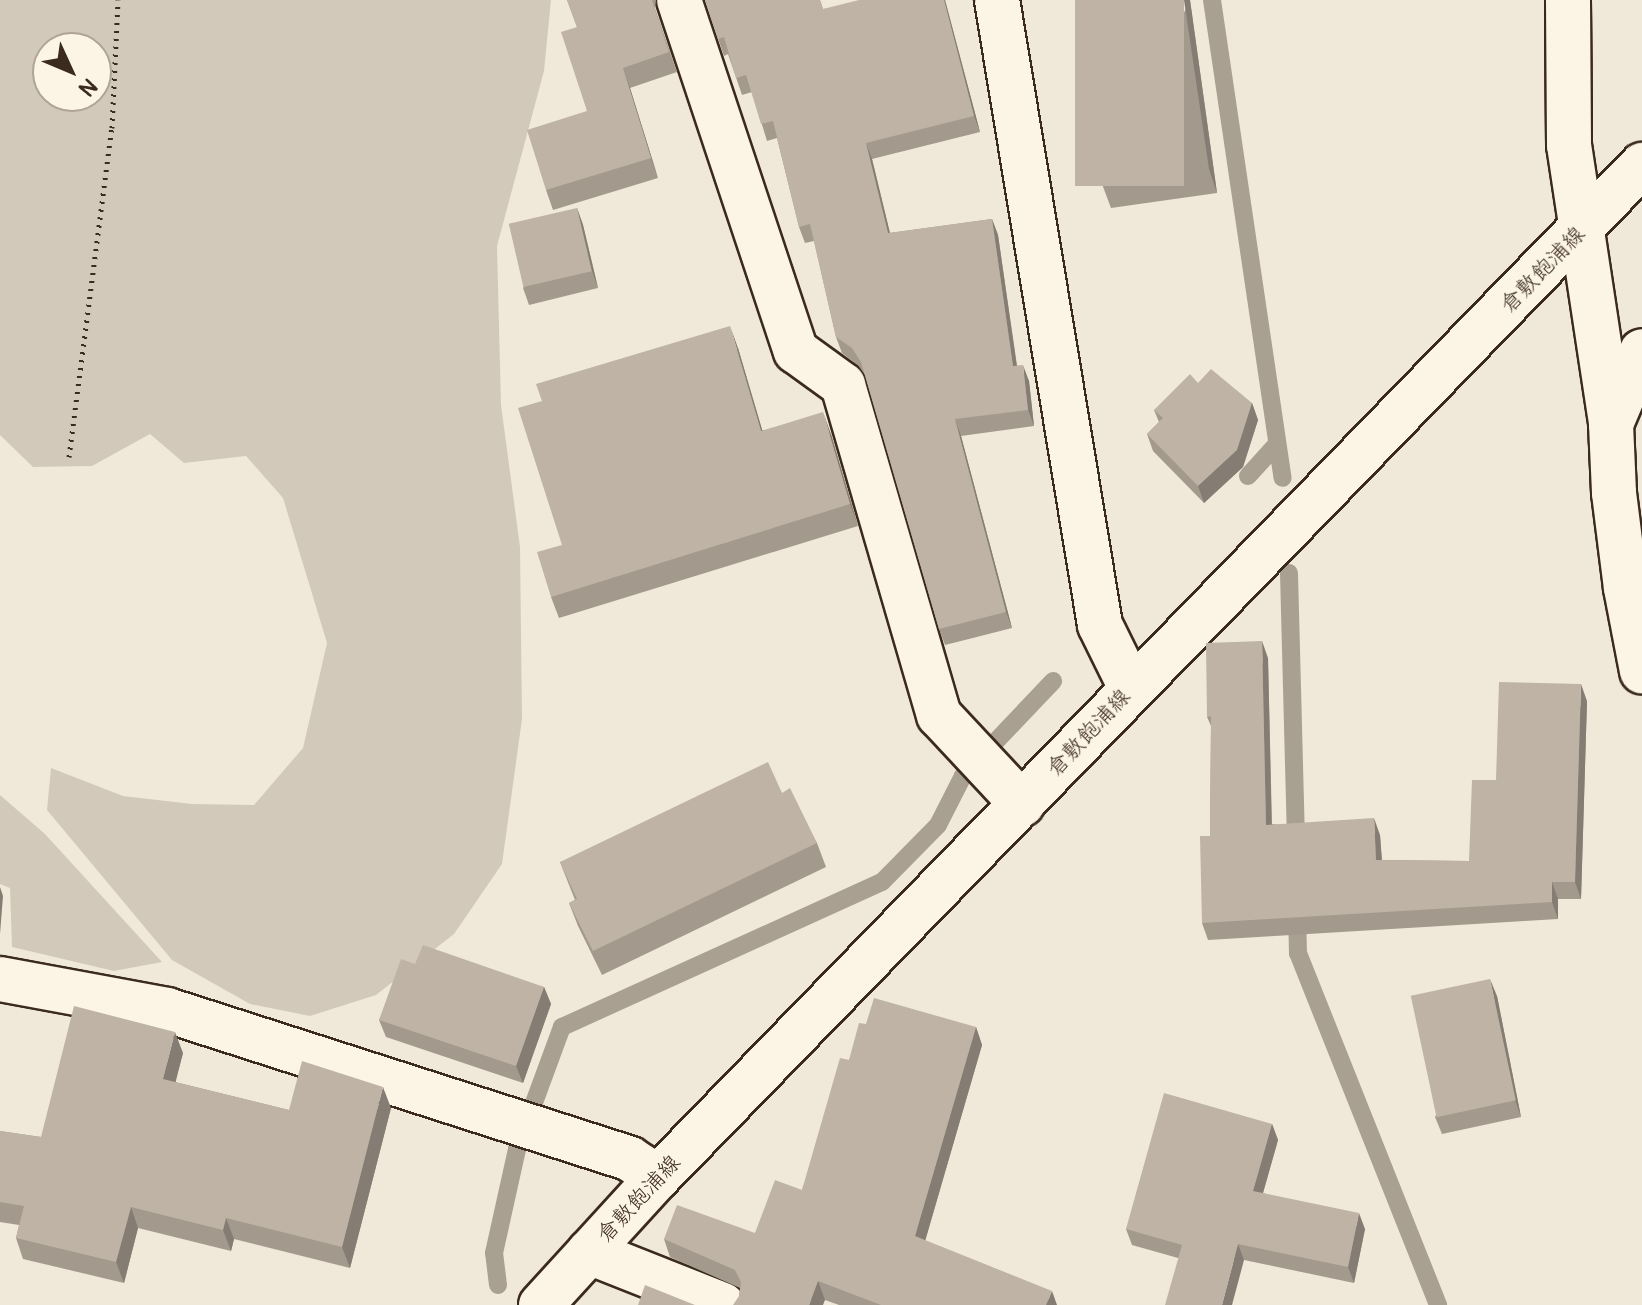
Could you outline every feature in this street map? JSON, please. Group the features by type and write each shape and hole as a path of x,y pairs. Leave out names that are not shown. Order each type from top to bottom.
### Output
{"street":[{"path":"679,0 796,351 843,385 939,715 1022,804"},
{"path":"997,0 1100,625 1131,688"},
{"path":"1568,0 1569,145 1611,424 1622,556 1642,671"},
{"name":"倉敷飽浦線","path":"541,1305 658,1177 1642,165"},
{"path":"1611,424 1642,351"},
{"path":"0,979 167,1010 630,1159 658,1177"},
{"path":"589,1252 723,1305"}],"path":[{"path":"69,457 112,128 118,0"}],"shaded area":[{"path":"0,0 551,0 544,71 497,246 501,405 520,547 522,719 502,864 454,934 376,995 310,1016 250,1004 172,960 47,810 51,768 123,796 192,804 254,805 303,748 327,643 283,498 246,456 184,463 150,434 92,466 33,467 0,435"},
{"path":"0,795 45,834 162,962 114,971 12,947 10,888 0,884"}],"building":[{"path":"567,0 652,0 669,52 623,68 651,158 546,190 527,130 587,111 561,32 577,27"},
{"path":"705,0 820,0 823,9 859,0 944,0 974,116 866,143 888,233 992,219 1013,366 1023,365 1028,410 955,419 1006,612 939,629 861,362 852,348 836,337 810,224 799,227 773,121 761,124 746,75 736,78 724,37 718,39"},
{"path":"1075,0 1184,0 1184,186 1075,186"},
{"path":"577,208 592,271 523,287 509,224"},
{"path":"730,326 761,431 823,412 850,504 551,597 537,552 562,545 518,408 542,401 536,384"},
{"path":"1211,369 1252,403 1237,450 1198,486 1147,434 1163,418 1154,410 1190,374 1198,383"},
{"path":"1262,641 1266,825 1374,818 1376,860 1469,861 1472,780 1496,780 1499,682 1581,684 1575,882 1552,882 1552,902 1202,923 1200,836 1210,836 1211,716 1207,717 1206,643"},
{"path":"768,762 782,793 790,788 817,843 593,951 569,903 577,899 560,862"},
{"path":"423,945 544,987 516,1066 379,1020 401,959 415,964"},
{"path":"1490,979 1516,1100 1437,1117 1411,996"},
{"path":"874,998 976,1027 915,1236 1052,1291 1046,1305 881,1305 818,1281 809,1305 733,1305 739,1296 741,1282 735,1270 664,1239 677,1205 755,1233 775,1180 802,1190 840,1058 849,1060 859,1023 866,1024"},
{"path":"74,1006 175,1032 163,1079 289,1110 302,1061 383,1087 342,1247 226,1218 223,1230 131,1207 116,1262 16,1238 24,1206 0,1202 0,1131 41,1137"},
{"path":"1164,1093 1272,1124 1253,1191 1359,1213 1348,1267 1238,1244 1222,1305 1165,1305 1182,1245 1126,1229"},
{"path":"645,1285 695,1305 638,1305"}],"waterway":[{"path":"1212,0 1283,478"},
{"path":"1248,476 1277,444"},
{"path":"1289,573 1296,845"},
{"path":"498,1285 494,1253 517,1149 562,1027 882,882 938,825 963,776 1053,681"},
{"path":"1297,910 1298,953 1438,1305"}]}
